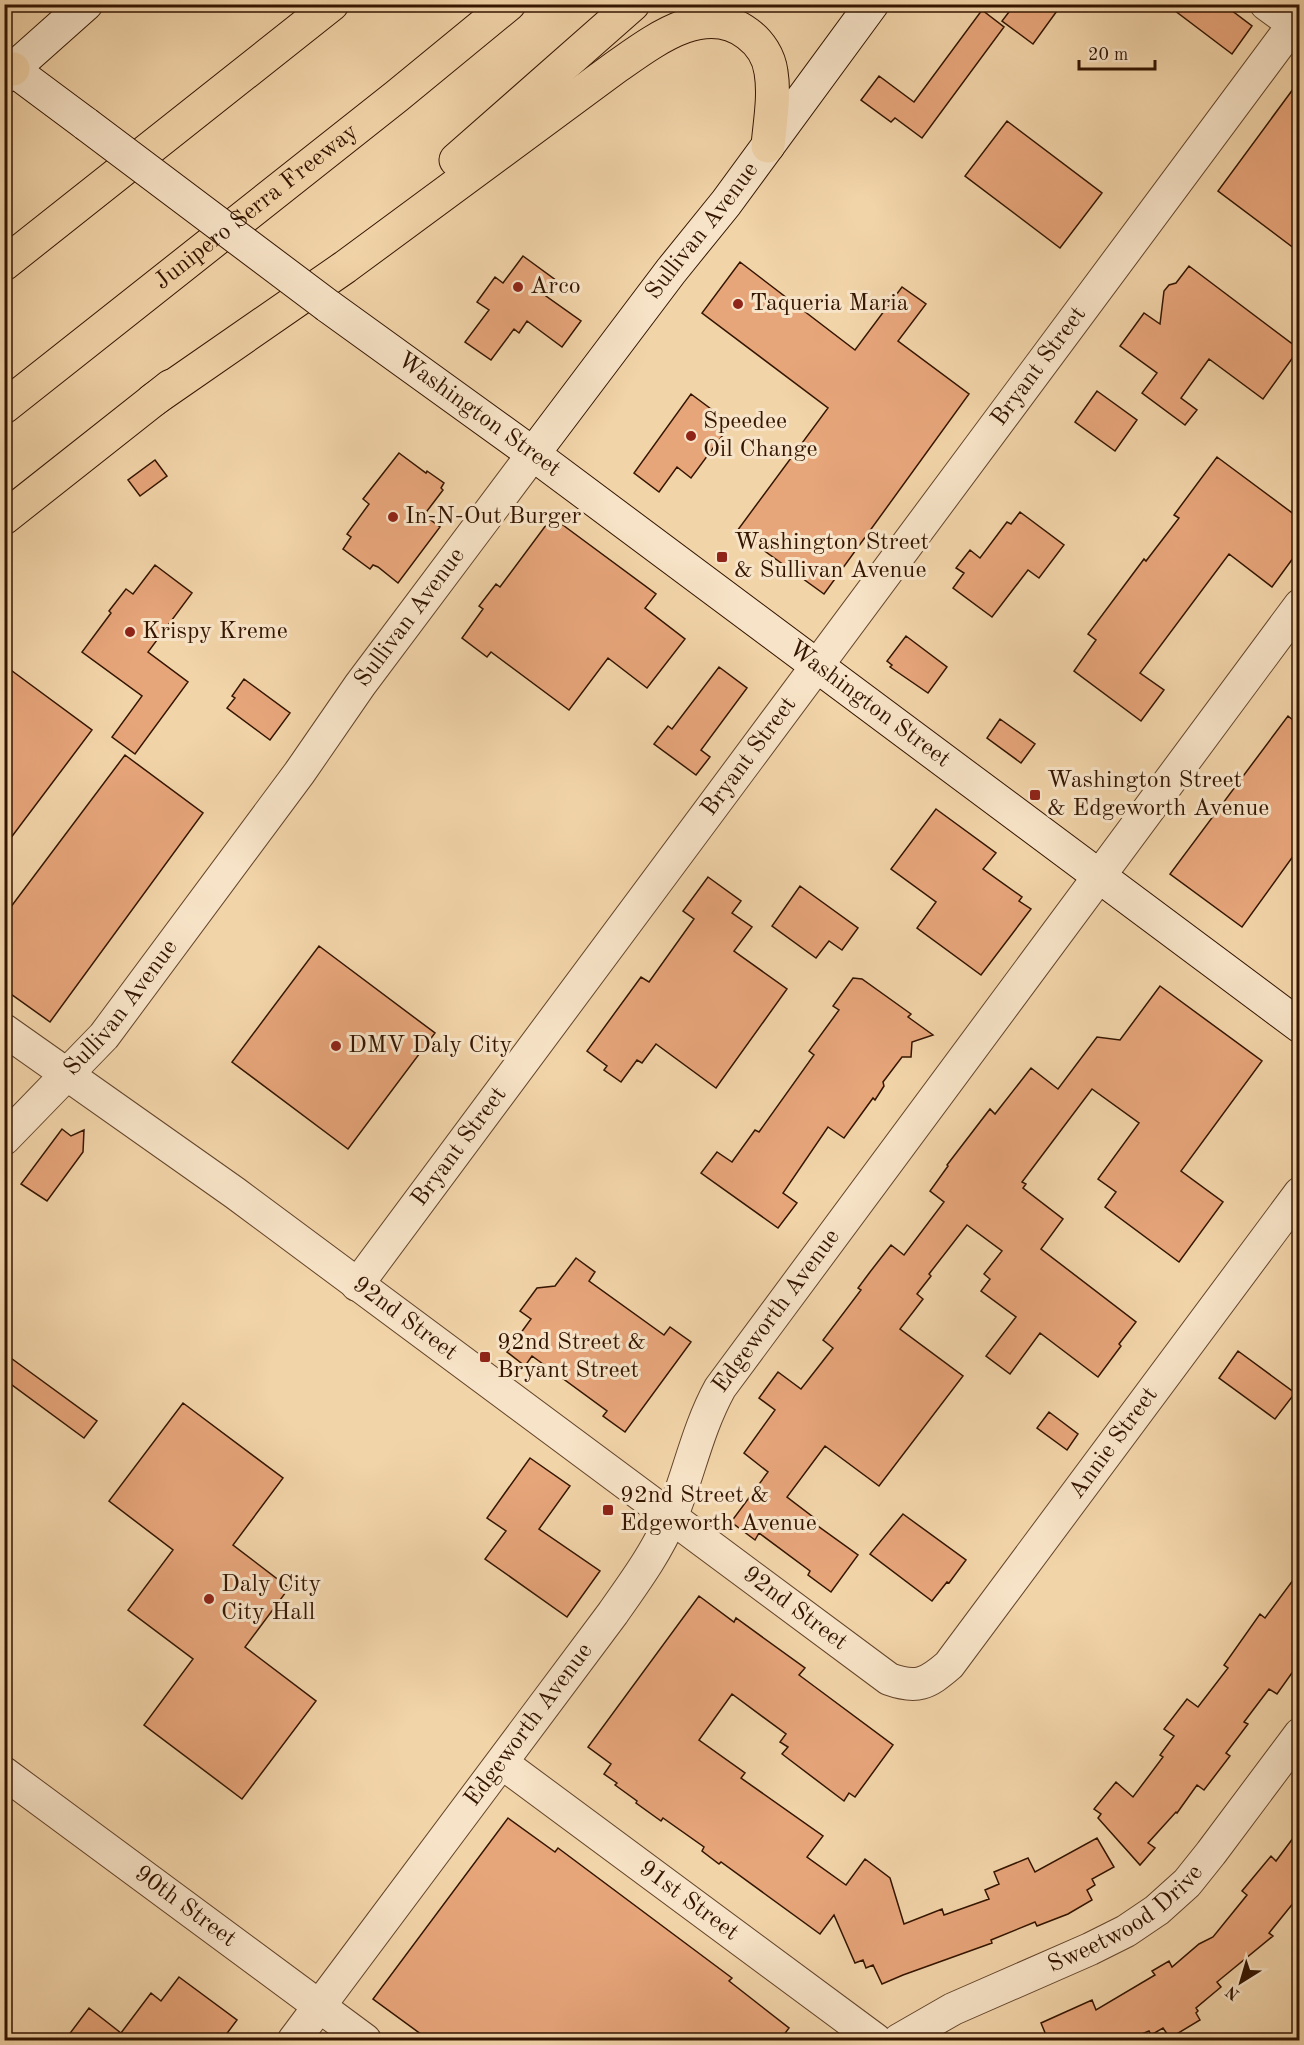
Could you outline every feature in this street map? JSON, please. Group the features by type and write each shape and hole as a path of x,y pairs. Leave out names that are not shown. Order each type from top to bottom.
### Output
{"highway":[{"path":"4,264 332,4"},
{"name":"Junipero Serra Freeway","path":"4,406 397,96 509,4"},
{"path":"4,518 433,179 509,115 633,4"},
{"path":"153,400 345,267 616,67 656,39 676,29 705,21 725,23 742,29 756,40 766,56 771,74 768,146"}],"street":[{"path":"7,69 86,4"},
{"name":"Sullivan Avenue","path":"4,1139 104,1036 300,772 360,685 768,146 872,4"},
{"path":"1266,4 1296,27"},
{"name":"Bryant Street","path":"357,1285 816,667 1296,27"},
{"name":"Washington Street","path":"7,69 86,124 328,306 533,454 1299,1026"},
{"name":"Edgeworth Avenue","path":"294,2040 613,1613 647,1562 671,1518 696,1440 706,1414 720,1388 1299,605"},
{"name":"92nd Street","path":"4,1030 235,1193 889,1679 906,1685 921,1684"},
{"name":"Annie Street","path":"921,1684 936,1677 949,1665 1299,1193"},
{"name":"Sweetwood Drive","path":"899,2040 953,2009 1099,1945 1126,1931 1157,1910 1187,1882 1211,1853 1299,1734"},
{"name":"91st Street","path":"501,1763 876,2040"},
{"name":"90th Street","path":"4,1773 366,2040"}],"building":[{"path":"1015,4 1062,4 1033,44 1002,21"},
{"path":"1166,4 1223,4 1252,26 1232,54"},
{"path":"982,10 1004,27 922,138 895,118 891,122 861,100 879,76 914,102"},
{"path":"1299,81 1299,252 1218,191"},
{"path":"1007,121 1102,193 1060,248 965,176"},
{"path":"523,256 557,281 546,296 581,321 562,347 527,321 519,333 514,329 491,360 465,342 489,310 477,302 495,277 503,283"},
{"path":"740,262 855,350 902,287 926,304 898,341 969,394 824,594 737,531 828,408 702,313"},
{"path":"1189,266 1299,349 1263,399 1209,359 1181,398 1197,410 1185,425 1142,393 1157,373 1120,346 1144,313 1160,324 1164,291 1169,285 1176,283"},
{"path":"1097,391 1137,420 1115,451 1075,422"},
{"name":"Speedee Oil Change","path":"691,394 731,424 691,478 677,467 659,492 634,473"},
{"name":"In-N-Out Burger","path":"399,453 444,483 441,488 443,490 424,515 440,527 398,583 378,567 373,565 370,569 343,549 351,537 347,534 369,504 363,499"},
{"path":"1217,457 1299,518 1299,550 1272,587 1229,554 1140,673 1164,690 1141,721 1074,671 1096,640 1088,634 1144,559 1146,561 1179,518 1174,515"},
{"path":"155,460 167,476 140,496 128,480"},
{"path":"1020,512 1064,545 1039,578 1028,570 992,617 953,588 964,573 956,568 970,550 980,558 1007,522 1011,524"},
{"path":"552,517 656,594 645,608 685,639 647,688 608,658 569,710 491,652 487,657 462,638 483,609 479,606 496,584 500,587"},
{"name":"Krispy Kreme","path":"155,565 192,593 148,652 188,682 135,754 112,737 142,696 82,652 126,589 133,594"},
{"path":"906,636 947,667 928,693 890,667 892,665 887,661"},
{"path":"4,665 92,730 4,847"},
{"path":"719,667 747,688 701,750 710,757 696,775 654,744 668,726 672,729"},
{"path":"244,679 290,713 270,740 227,708 235,698 232,696"},
{"path":"1288,716 1299,725 1299,848 1242,927 1170,874"},
{"path":"1000,719 1035,744 1021,763 987,738"},
{"path":"125,755 203,813 50,1022 4,989 4,916"},
{"path":"936,809 996,853 983,869 1022,897 1019,901 1031,909 981,975 917,928 936,902 891,869"},
{"path":"708,877 741,901 732,913 752,927 734,951 787,989 716,1088 656,1044 642,1063 637,1060 621,1082 604,1070 607,1066 587,1051 641,977 649,982 694,919 683,911"},
{"path":"800,886 858,928 842,950 829,941 816,958 772,926"},
{"path":"319,946 435,1033 348,1149 232,1062"},
{"path":"853,978 862,979 911,1014 908,1017 933,1035 912,1042 911,1057 902,1057 883,1082 884,1086 875,1100 873,1098 844,1138 828,1127 783,1193 797,1203 778,1228 701,1173 717,1152 732,1162 755,1130 759,1132 814,1055 809,1051 839,1010 833,1006"},
{"path":"1160,986 1262,1061 1181,1171 1223,1202 1179,1262 1105,1207 1116,1192 1098,1179 1139,1123 1092,1089 1022,1182 1026,1184 1023,1188 1063,1219 1041,1249 1136,1322 1098,1377 1040,1333 1010,1374 986,1356 1016,1317 981,1291 990,1279 984,1274 1002,1251 967,1225 929,1274 931,1276 917,1294 923,1299 900,1329 963,1376 879,1486 825,1446 787,1497 817,1520 815,1524 858,1555 831,1592 808,1575 810,1571 759,1533 755,1540 731,1522 768,1472 744,1453 775,1410 759,1398 778,1372 801,1389 833,1348 823,1340 861,1290 858,1288 870,1272 891,1245 904,1255 944,1202 930,1191 990,1109 995,1114 1031,1068 1058,1089 1097,1037 1120,1040"},
{"path":"62,1129 71,1136 84,1130 83,1152 47,1201 21,1184"},
{"path":"576,1258 595,1272 589,1281 664,1335 670,1327 691,1342 625,1432 603,1416 607,1411 532,1356 525,1366 507,1352 531,1319 520,1311 537,1288 555,1286"},
{"path":"1238,1351 1295,1393 1275,1419 1219,1378"},
{"path":"4,1353 97,1421 84,1438 4,1379"},
{"name":"Daly City City Hall","path":"183,1403 283,1478 233,1545 289,1588 245,1647 316,1701 242,1799 144,1725 193,1659 128,1610 173,1550 109,1501"},
{"path":"1049,1412 1078,1434 1067,1450 1037,1428"},
{"path":"530,1458 570,1486 539,1529 600,1571 567,1617 485,1559 506,1531 487,1518"},
{"path":"903,1514 966,1560 932,1601 870,1554"},
{"path":"1299,1572 1299,1663 1277,1694 1269,1689 1244,1722 1248,1724 1226,1753 1230,1756 1204,1790 1197,1785 1177,1813 1148,1843 1155,1848 1140,1865 1098,1818 1101,1814 1094,1809 1116,1782 1133,1797 1163,1757 1160,1755 1174,1736 1164,1729 1187,1699 1198,1707 1228,1668 1224,1665 1260,1614 1265,1618"},
{"path":"699,1596 734,1622 736,1618 805,1668 799,1675 893,1745 855,1797 849,1793 844,1801 782,1754 788,1747 780,1742 786,1734 732,1694 699,1740 745,1773 741,1778 823,1836 807,1857 846,1885 865,1859 890,1878 904,1924 942,1909 944,1915 989,1899 985,1890 999,1884 994,1872 1028,1858 1035,1872 1097,1838 1114,1867 1092,1879 1095,1885 1087,1890 1092,1900 1068,1914 1037,1926 1035,1922 991,1940 992,1943 882,1984 873,1965 866,1968 863,1960 855,1963 834,1915 820,1934 721,1862 719,1864 702,1851 704,1847 663,1818 661,1821 636,1803 637,1801 604,1774 611,1764 588,1747"},
{"path":"508,1818 555,1852 558,1848 732,1978 729,1981 789,2028 780,2040 429,2040 373,1999"},
{"path":"1299,1830 1299,1896 1269,1933 1273,1936 1217,1982 1221,1987 1196,2008 1200,2020 1170,2038 1163,2028 1151,2035 1149,2031 1127,2040 1048,2040 1041,2023 1092,2000 1096,2010 1155,1975 1152,1971 1169,1961 1172,1967 1199,1944 1213,1937 1247,1895 1242,1891 1271,1856 1276,1861"},
{"path":"179,1977 237,2020 222,2040 65,2040 89,2008 121,2033 151,1993 161,2001"}],"place":[{"name":"Arco","path":"518,287"},
{"name":"Taqueria Maria","path":"738,304"},
{"name":"Speedee Oil Change","path":"691,436"},
{"name":"In-N-Out Burger","path":"393,517"},
{"name":"Washington Street & Sullivan Avenue","path":"722,557"},
{"name":"Krispy Kreme","path":"130,632"},
{"name":"Washington Street & Edgeworth Avenue","path":"1035,795"},
{"name":"DMV Daly City","path":"336,1046"},
{"name":"92nd Street & Bryant Street","path":"485,1357"},
{"name":"92nd Street & Edgeworth Avenue","path":"608,1510"},
{"name":"Daly City City Hall","path":"209,1599"}]}
